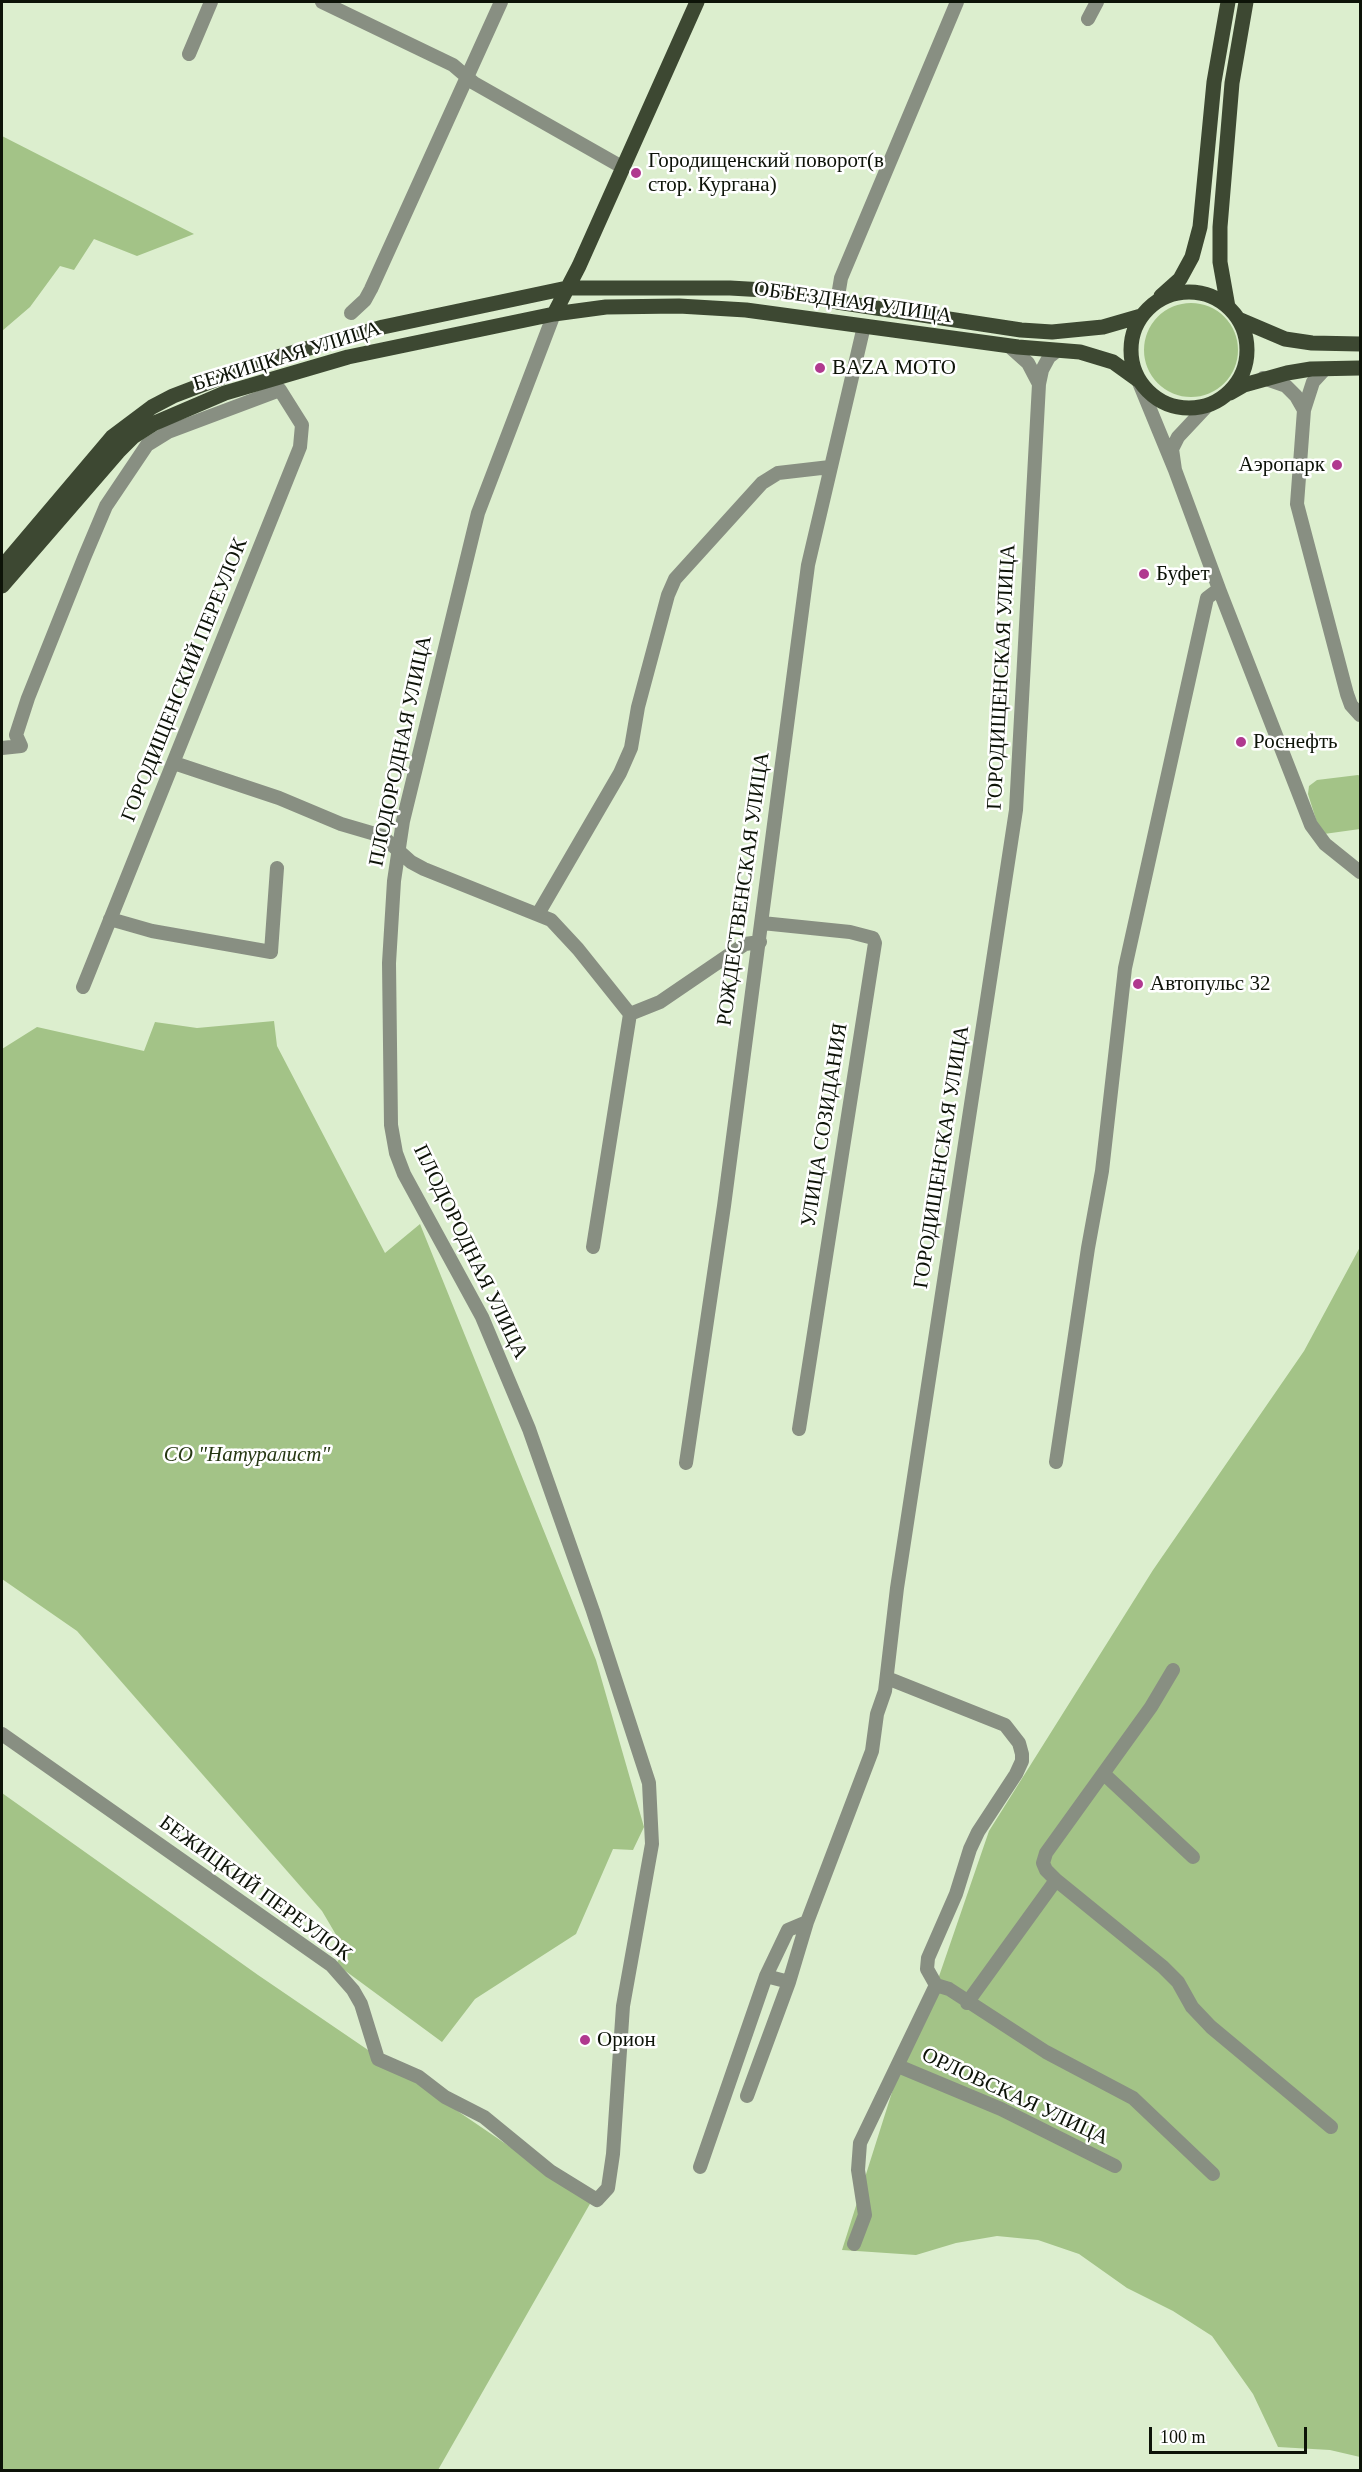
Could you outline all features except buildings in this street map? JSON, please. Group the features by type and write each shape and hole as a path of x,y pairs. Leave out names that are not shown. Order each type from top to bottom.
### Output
{"main road":[{"path":"554,314 697,2"},
{"path":"1228,2 1214,82 1200,227 1192,257 1180,279 1141,316 1133,331 1130,347 1132,364 1138,380 1151,395 1169,405 1189,408 1208,405 1263,378 1325,369 1360,368"},
{"path":"1228,307 1220,262 1220,227 1232,83 1246,2"},
{"name":"ОБЪЕЗДНАЯ УЛИЦА","path":"567,288 782,291 837,303 1021,330 1053,332 1103,327 1141,316"},
{"name":"БЕЖИЦКАЯ УЛИЦА","path":"2,567 112,436 128,422 173,396 319,343 567,288"},
{"path":"1157,301 1174,293 1194,292 1212,296 1228,307 1238,319 1245,335 1247,352 1240,376 1225,396"},
{"name":"ОБЪЕЗДНАЯ УЛИЦА","path":"554,314 606,307 700,306 746,310 1097,356 1113,362 1138,380"},
{"name":"БЕЖИЦКАЯ УЛИЦА","path":"2,586 118,452 133,437 155,423 225,393 348,357 554,314"},
{"path":"1238,319 1285,339 1312,343 1360,344"}],"street":[{"path":"189,54 211,2"},
{"path":"322,2 453,64 482,88 622,167"},
{"path":"351,313 365,300 371,289 501,2"},
{"path":"837,303 841,278 957,2"},
{"path":"1089,19 1096,2"},
{"name":"ПЛОДОРОДНАЯ УЛИЦА","path":"554,314 478,513 412,778 398,849 389,963 391,1125 396,1153 404,1174 482,1317 529,1429 593,1611 649,1783 652,1844 622,2006 610,2180 608,2188 597,2200"},
{"name":"РОЖДЕСТВЕНСКАЯ УЛИЦА","path":"686,1463 760,942 808,565 864,326"},
{"path":"1010,346 1028,363 1039,384"},
{"name":"ГОРОДИЩЕНСКАЯ УЛИЦА","path":"747,2096 789,1982 807,1922 872,1751 877,1714 887,1678 897,1588 1016,810 1039,384 1049,357 1058,350"},
{"path":"1325,369 1314,382 1304,410 1297,504 1347,694 1351,705 1360,715"},
{"path":"1263,378 1286,387 1296,396 1304,410"},
{"path":"1138,380 1311,825 1325,844 1360,872"},
{"name":"ГОРОДИЩЕНСКИЙ ПЕРЕУЛОК","path":"2,748 21,746 16,735 28,698 84,558 106,506 147,445 168,432 280,390 302,425 300,447 83,987"},
{"path":"1174,470 1172,449 1178,437 1208,405"},
{"path":"538,914 620,773 631,748 638,707 668,595 675,579 762,483 778,473 830,467"},
{"path":"1056,1461 1102,1171 1125,968 1207,598 1219,589"},
{"path":"174,764 279,798 341,824 382,836 411,862 424,869 550,920 578,949 630,1014 593,1247"},
{"path":"110,919 152,931 271,952 277,868"},
{"name":"УЛИЦА СОЗИДАНИЯ","path":"762,923 850,932 873,938 875,943 799,1430"},
{"path":"630,1014 660,1002 745,944 760,942"},
{"path":"1173,1671 1104,1774 1046,1853 1043,1863 1046,1870 1056,1880 1163,1967 1178,1982 1192,2007 1211,2027 1331,2127"},
{"path":"887,1678 1005,1725 1019,1743 1022,1754 1022,1761 1016,1774 974,1841 956,1894 928,1958 927,1969 936,1985 949,1989 967,2003 1046,2052 1133,2098 1213,2174"},
{"name":"БЕЖИЦКИЙ ПЕРЕУЛОК","path":"2,1734 331,1965 353,1990 361,2004 378,2059 419,2077 446,2097 484,2117 550,2171 597,2200"},
{"path":"1104,1774 1192,1857"},
{"path":"967,2003 1056,1880"},
{"path":"700,2167 766,1976 788,1930 807,1922"},
{"path":"766,1976 789,1982"},
{"path":"854,2244 865,2215 858,2170 860,2143 936,1985"},
{"name":"ОРЛОВСКАЯ УЛИЦА","path":"898,2066 1001,2109 1114,2166"}],"green space":[{"path":"2,136 194,234 137,256 94,239 74,270 60,266 30,307 2,331"},
{"path":"1191,303 1209,306 1224,317 1235,332 1238,350 1235,368 1224,383 1209,394 1191,397 1173,394 1158,383 1147,368 1144,350 1147,332 1158,317 1173,306"},
{"path":"1360,776 1360,829 1324,834 1319,829 1308,794 1309,786 1317,780"},
{"name":"СО \"Натуралист\"","path":"274,1021 277,1046 385,1253 420,1224 596,1660 644,1827 633,1850 613,1849 576,1934 475,1999 442,2042 336,1964 345,1950 322,1911 77,1631 2,1579 2,1049 37,1027 144,1051 155,1022 197,1028"},
{"path":"1360,1247 1360,2457 1330,2450 1278,2447 1253,2394 1212,2336 1173,2311 1127,2288 1079,2254 1038,2240 997,2236 956,2243 916,2255 842,2250 900,2067 936,1985 989,1831 1153,1570 1304,1351"},
{"path":"2,1793 258,1975 591,2202 438,2470 2,2470"}],"place":[{"name":"Городищенский поворот(в стор. Кургана)","path":"636,173"},
{"name":"BAZA MOTO","path":"820,368"},
{"name":"Аэропарк","path":"1337,465"},
{"name":"Буфет","path":"1144,574"},
{"name":"Роснефть","path":"1241,742"},
{"name":"Автопульс 32","path":"1138,984"},
{"name":"Орион","path":"585,2040"}]}
